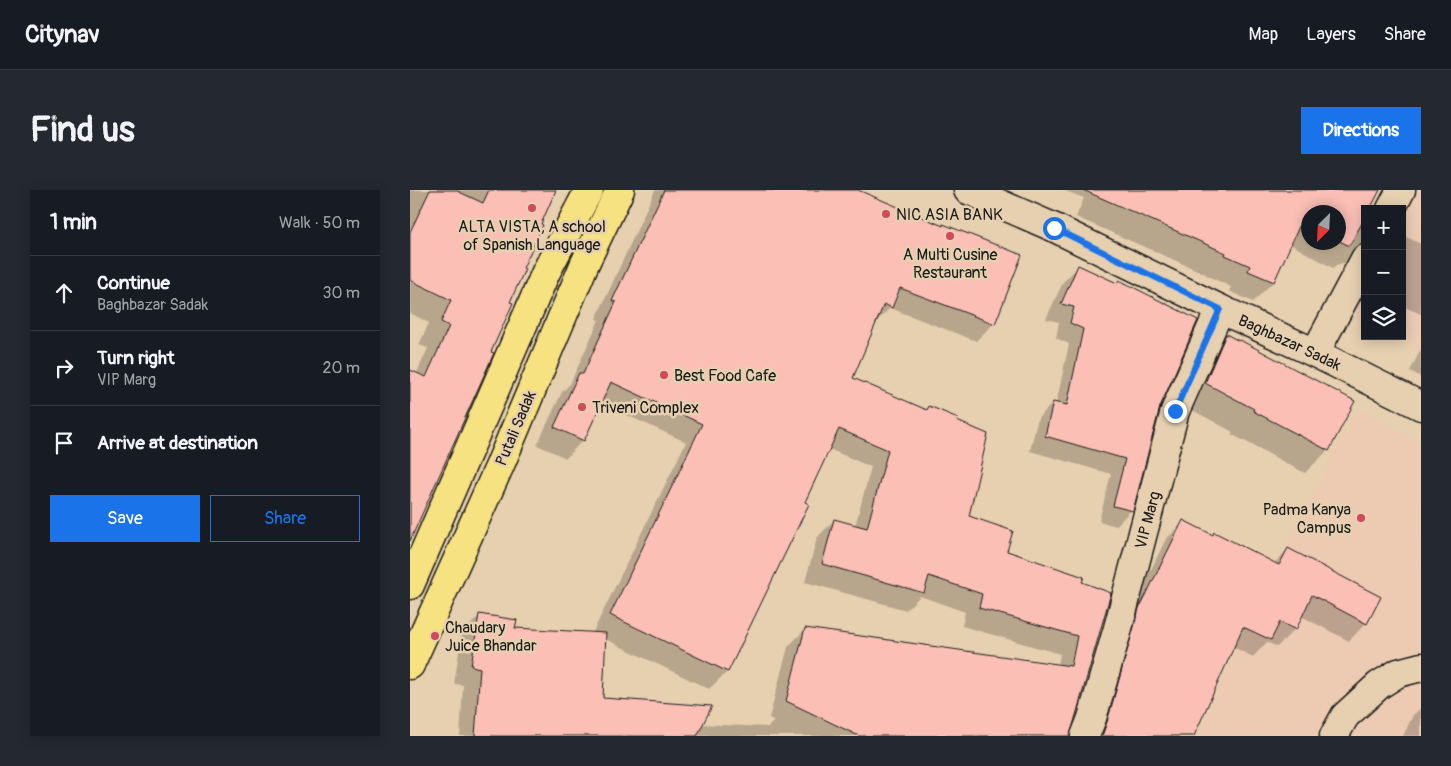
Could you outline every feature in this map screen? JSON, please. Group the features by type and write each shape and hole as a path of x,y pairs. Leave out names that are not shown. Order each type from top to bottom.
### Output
{"main road":[{"name":"Putali Sadak","path":"410,586 546,272 589,190"},
{"name":"Putali Sadak","path":"410,665 500,465 585,263 620,190"}],"street":[{"name":"Baghbazar Sadak","path":"968,190 1054,228 1421,406"},
{"path":"1393,205 1401,190"},
{"path":"1315,353 1361,267"},
{"name":"VIP Marg","path":"1085,736 1118,628 1175,411 1220,309"},
{"path":"1334,736 1345,716 1379,685 1398,673 1421,667"}],"shaded area":[{"path":"1412,190 1421,190 1421,350 1402,340 1406,340 1406,205 1404,205"},
{"path":"1361,283 1361,319 1346,311"},
{"name":"Padma Kanya Campus","path":"1358,408 1421,444 1421,736 1198,736 1262,593"}],"building":[{"path":"430,190 455,190 483,203 489,190 556,190 510,302 513,303 491,352 494,353 410,541 410,370 426,377 449,326 441,322 451,300 410,280 410,232"},
{"path":"664,190 858,190 943,226 943,224 1022,255 995,324 900,288 892,308 884,304 853,378 927,410 929,406 958,418 957,421 988,434 969,516 1013,531 1007,551 1084,577 1082,582 1111,593 1070,736 859,736 786,701 805,628 1071,666 1077,636 979,608 982,594 929,576 924,593 822,564 834,519 867,528 888,450 839,429 805,502 809,504 728,672 610,615 702,424 611,382 584,441 554,427 579,373 583,374 616,302 612,301"},
{"path":"1083,190 1380,190 1372,205 1361,205 1361,225 1349,246 1346,244 1346,205 1301,205 1301,222 1274,282 1248,271 1250,266 1225,255 1226,253"},
{"path":"1078,265 1117,283 1119,280 1198,320 1160,407 1133,511 1113,506 1125,459 1045,436 1053,402 1067,405 1083,329 1070,323 1074,307 1061,304"},
{"path":"1226,334 1355,401 1329,451 1205,383"},
{"path":"1183,520 1213,535 1214,532 1279,565 1288,548 1381,597 1367,624 1312,595 1296,630 1280,622 1271,640 1243,627 1194,736 1102,736 1140,605"},
{"path":"479,614 517,620 515,628 606,633 603,698 712,706 697,736 475,736 480,668 471,666"}],"place":[{"name":"ALTA VISTA, A school of Spanish Language","path":"532,208"},
{"name":"NIC ASIA BANK","path":"886,214"},
{"name":"A Multi Cusine Restaurant","path":"950,236"},
{"name":"Best Food Cafe","path":"664,375"},
{"name":"Triveni Complex","path":"582,407"},
{"name":"Padma Kanya Campus","path":"1361,518"},
{"name":"Chaudary Juice Bhandar","path":"435,636"}],"route":[{"path":"1054,228 1220,309 1175,411"}]}
